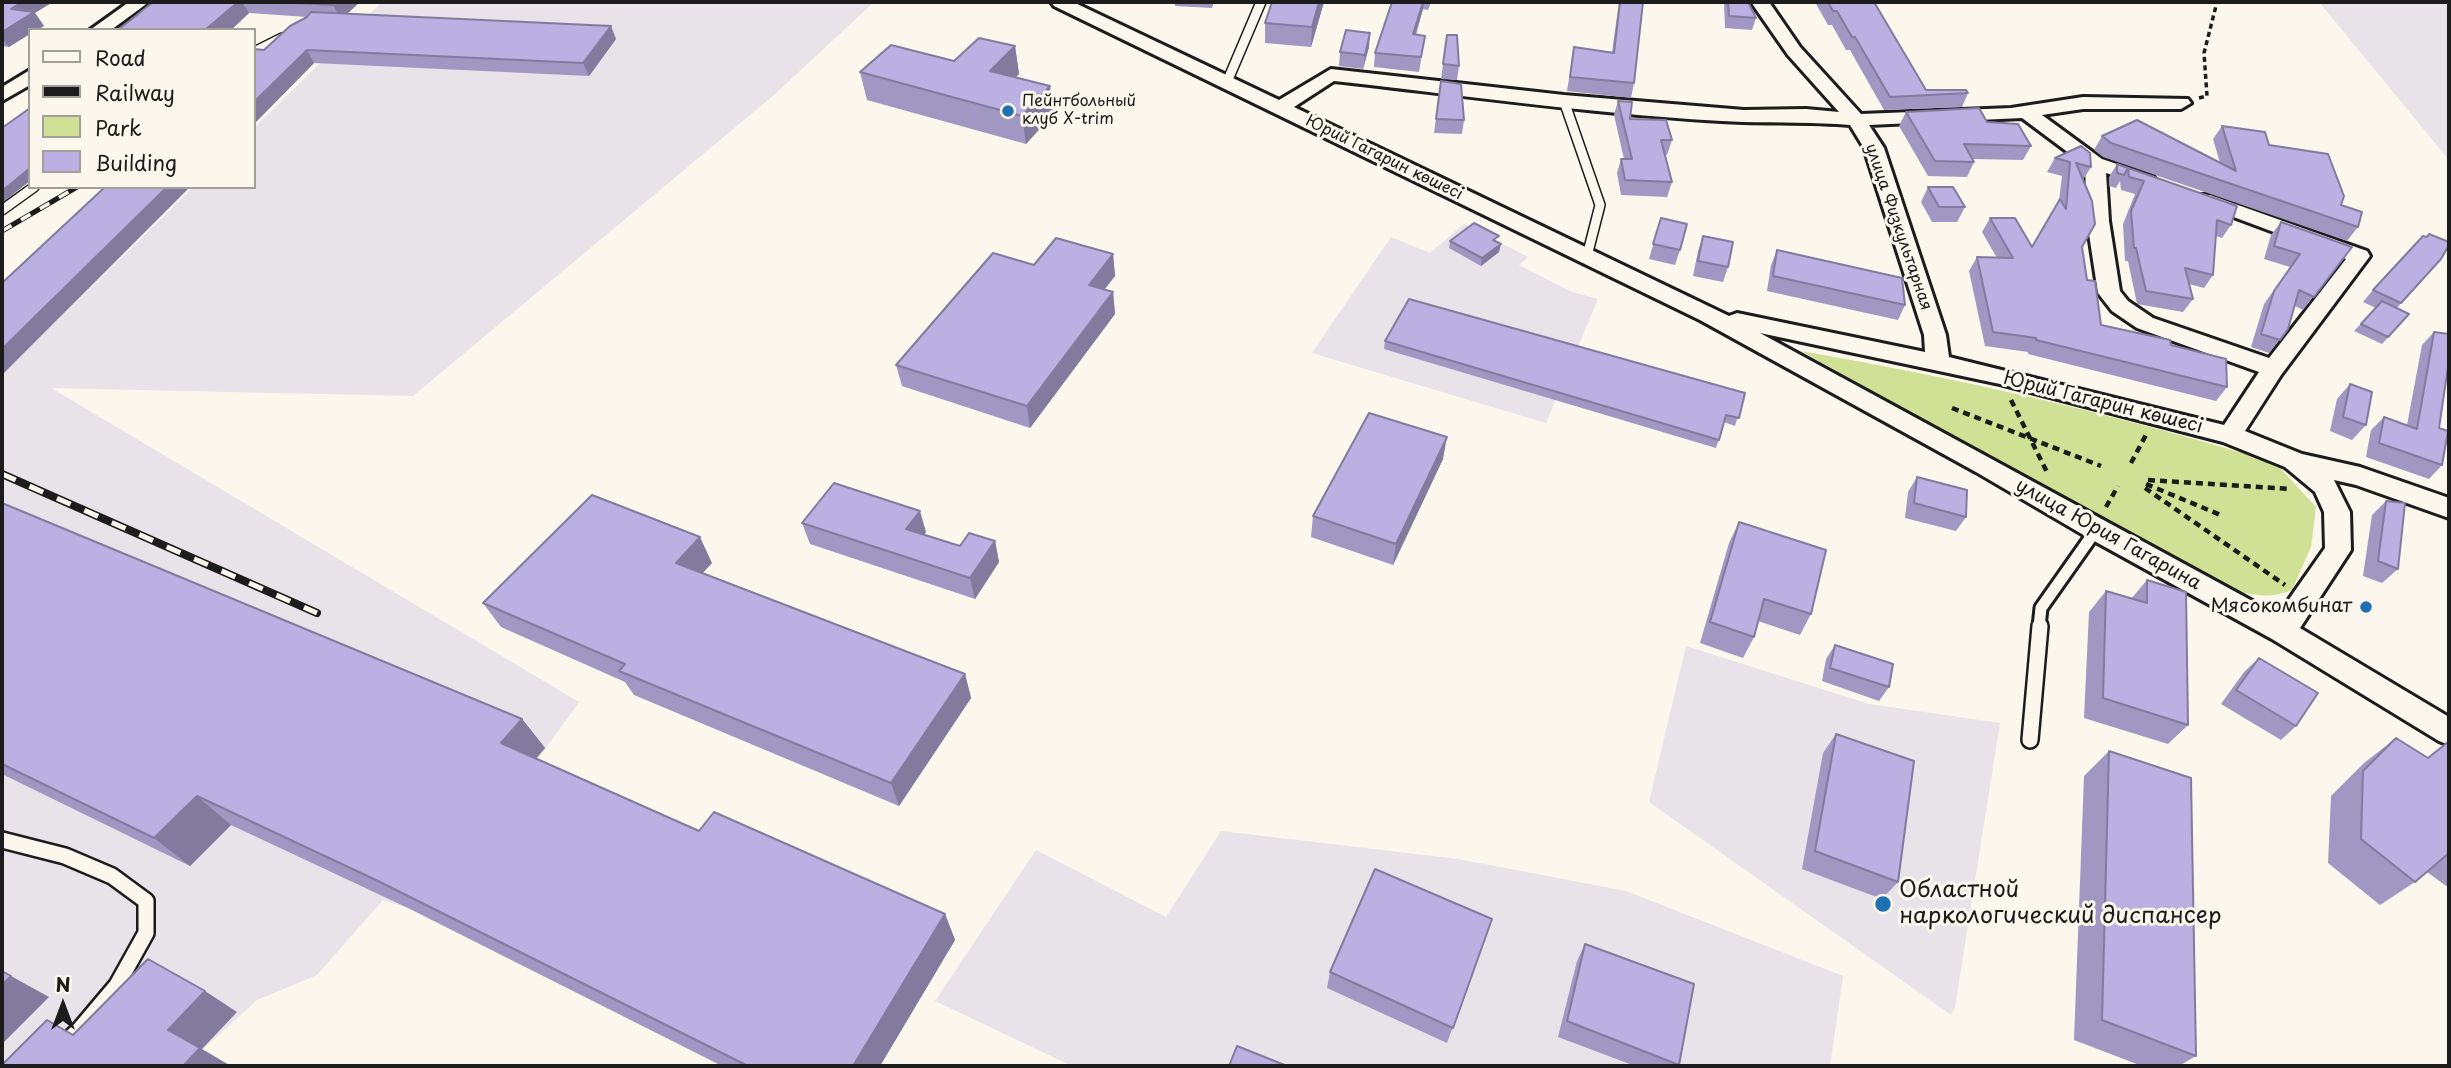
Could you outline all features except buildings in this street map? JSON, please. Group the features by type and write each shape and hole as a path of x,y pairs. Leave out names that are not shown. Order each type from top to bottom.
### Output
{"street":[{"path":"102,28 140,2"},
{"name":"Юрий Гагарин көшесі","path":"1060,2 1708,314 1985,465"},
{"name":"улица Физкультарная","path":"1760,2 1794,51 1856,120 1874,148 1935,335 1938,363"},
{"path":"1280,108 1331,75 1564,102 1744,116 1807,116 1856,120 2026,112 2084,103 2181,103"},
{"path":"2,95 28,77"},
{"path":"2026,112 2095,163 2163,186"},
{"path":"2095,163 2098,221 2109,293 2120,306 2145,323 2238,354 2273,369"},
{"path":"2188,194 2359,256 2273,369 2230,435"},
{"name":"Юрий Гагарин көшесі","path":"1708,314 2000,376 2230,435 2294,461 2325,486 2337,512 2338,550 2282,631"},
{"path":"2294,461 2360,476 2449,508"},
{"name":"улица Юрия Гагарина","path":"1985,465 2068,515 2098,524 2449,732"}],"lane":[{"path":"1227,82 1261,2"},
{"path":"256,51 290,34"},
{"path":"1564,102 1600,205 1587,256"},
{"path":"2,210 31,189"},
{"path":"2030,740 2041,608 2098,524"},
{"path":"2,840 65,856 112,876 146,901 146,933 117,985 79,1030 39,1066"}],"path":[{"path":"2181,103 2207,96 2204,53 2217,2"},
{"path":"2000,376 2068,515"},
{"path":"1952,408 2101,467"},
{"path":"2131,463 2150,429"},
{"path":"2146,484 2302,490"},
{"path":"2146,484 2223,516"},
{"path":"2146,484 2292,590"},
{"path":"2098,524 2118,486"}],"shaded area":[{"path":"382,2 874,2 774,95 413,396 51,388 579,702 527,774 408,908 383,900 317,975 257,1000 202,1050 2,1066 2,375 191,189 256,189 256,126"},
{"path":"2319,2 2449,2 2449,160"},
{"path":"1464,224 1528,257 1519,265 1572,292 1598,299 1546,423 1312,353 1391,237 1430,253"},
{"name":"Областной наркологический диспансер","path":"1686,646 1869,704 2000,723 1955,1007 1951,1015 1649,802"},
{"path":"1221,831 1458,859 1626,891 1843,976 1830,1066 1072,1066 935,1001 1036,850 1166,917"}],"green space":[{"path":"1801,351 2029,397 2253,456 2281,469 2316,507 2311,547 2292,590 2265,595 2219,586"}],"railway":[{"path":"2,231 74,189"},
{"path":"2,474 317,613"}],"place":[{"name":"Пейнтбольный клуб X-trim","path":"1008,111"},
{"name":"Мясокомбинат","path":"2366,607"},
{"name":"Областной наркологический диспансер","path":"1883,904"}]}
